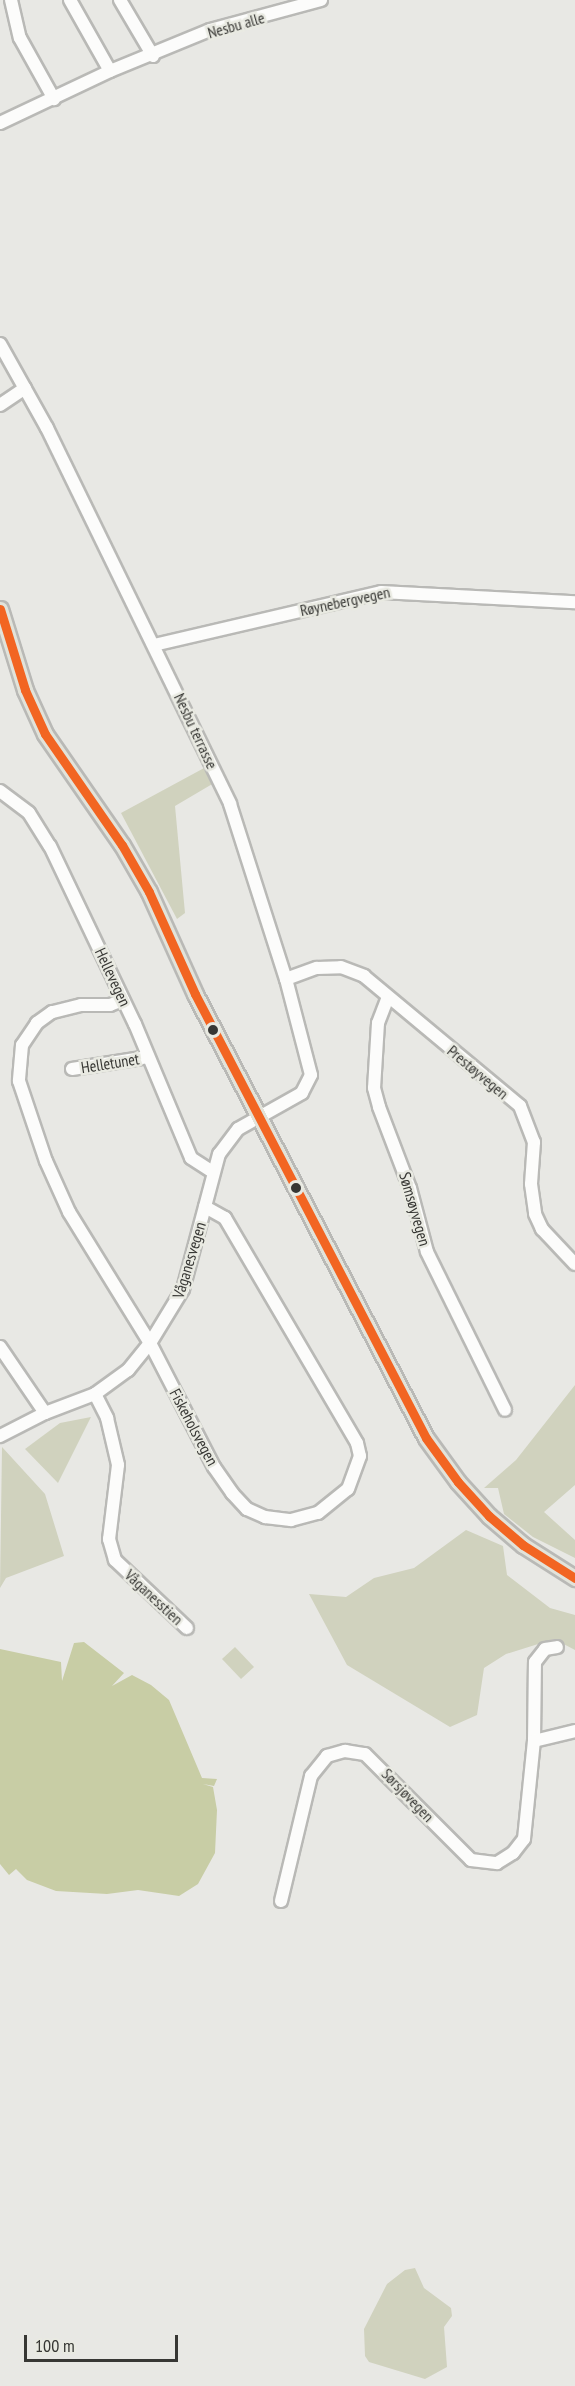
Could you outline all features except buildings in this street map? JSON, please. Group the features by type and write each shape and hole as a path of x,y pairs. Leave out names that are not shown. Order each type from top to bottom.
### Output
{"main road":[{"path":"0,609 25,690 45,734 132,862 258,1117 436,1453 489,1516 524,1545 575,1578"}],"street":[{"path":"11,0 20,38 54,99"},
{"path":"70,0 110,71"},
{"path":"120,0 153,56"},
{"name":"Nesbu alle","path":"0,123 110,71 153,56 210,30 321,0"},
{"name":"Nesbu terrasse","path":"0,344 25,388 154,645 230,804 286,979 311,1075 302,1093 258,1117"},
{"path":"0,405 25,388"},
{"name":"Røynebergvegen","path":"154,645 381,592 575,602"},
{"name":"Hellevegen","path":"0,791 29,813 50,846 123,1000 191,1158 211,1171"},
{"name":"Prestøyvegen","path":"286,979 316,968 341,967 364,975 520,1106 534,1142 531,1184 535,1214 542,1229 575,1264"},
{"name":"Sømsøyvegen","path":"388,997 378,1023 374,1088 379,1107 407,1180 427,1252 505,1410"},
{"name":"Fiskeholsvegen","path":"123,1000 110,1005 67,1007 52,1012 37,1023 22,1045 18,1062 19,1081 69,1212 150,1343 214,1467 247,1509 279,1519 305,1517 332,1505 348,1489 360,1456 357,1443 225,1218 205,1207"},
{"name":"Helletunet","path":"72,1069 148,1057"},
{"name":"Våganesvegen","path":"0,1436 45,1413 95,1394 128,1370 150,1343 183,1289 205,1207 211,1171 227,1142 258,1117"},
{"path":"0,1347 45,1413"},
{"name":"Våganesstien","path":"95,1394 107,1418 118,1466 109,1539 115,1560 187,1628"},
{"name":"Sørsjøvegen","path":"281,1901 311,1776 327,1756 345,1751 365,1754 471,1860 497,1863 513,1853 524,1839 534,1741 535,1662 545,1649 557,1647"},
{"path":"534,1741 575,1731"}],"shaded area":[{"path":"206,767 214,783 175,806 185,913 177,919 121,813"},
{"path":"575,1385 575,1485 544,1512 575,1540 575,1558 533,1537 504,1514 498,1488 484,1488 516,1460"},
{"path":"91,1417 58,1483 25,1449 60,1423"},
{"path":"2,1447 45,1494 64,1556 6,1578 0,1588"},
{"path":"466,1530 503,1546 507,1575 550,1608 575,1615 575,1650 554,1639 506,1654 484,1668 477,1715 450,1727 347,1665 309,1594 346,1597 374,1578 414,1568"},
{"path":"84,1642 124,1673 112,1686 132,1675 151,1685 169,1700 202,1778 217,1779 214,1786 203,1784 213,1787 217,1810 215,1853 198,1884 179,1896 138,1890 107,1894 56,1891 27,1880 16,1869 9,1875 0,1864 0,1649 61,1662 62,1681 74,1643"},
{"path":"235,1647 254,1667 241,1679 222,1659"},
{"path":"415,2268 424,2288 451,2308 452,2316 444,2327 447,2367 425,2379 369,2362 365,2356 364,2329 387,2284 405,2270"}],"transit line":[{"path":"0,609 25,690 45,734 122,845 149,892 195,994 426,1438 458,1482 489,1516 523,1545 575,1578"}]}
